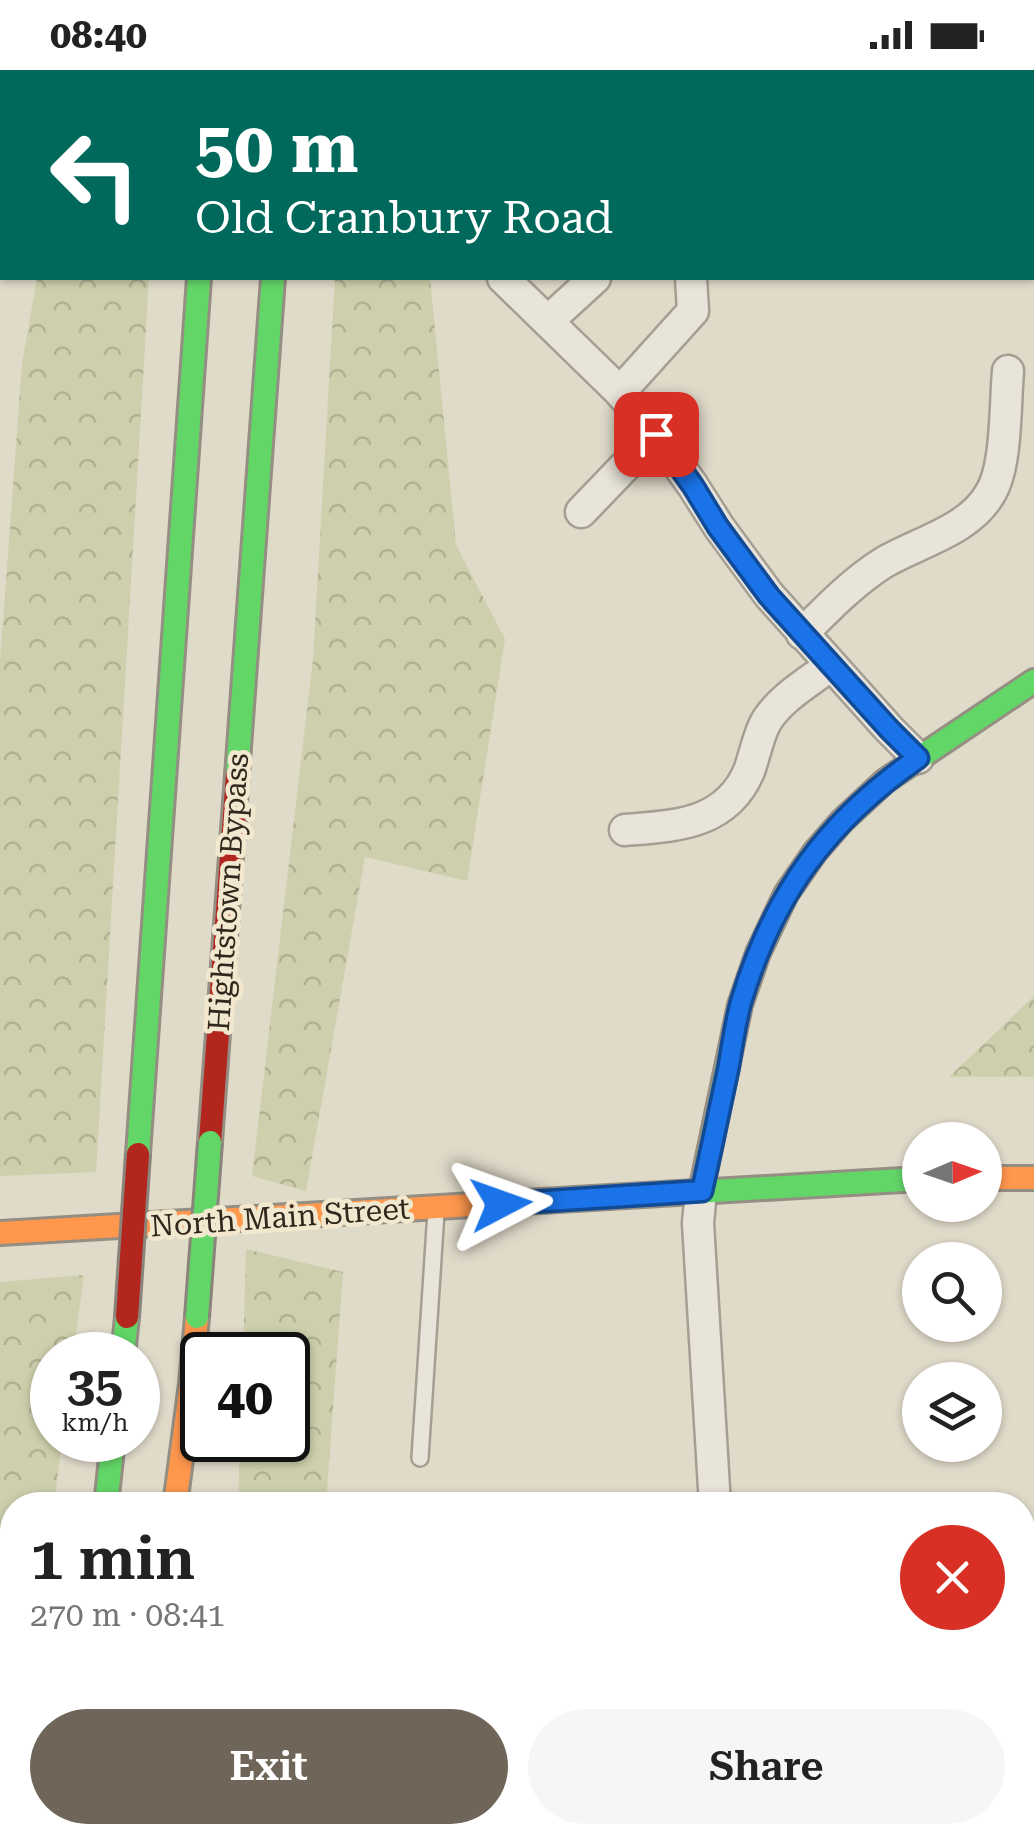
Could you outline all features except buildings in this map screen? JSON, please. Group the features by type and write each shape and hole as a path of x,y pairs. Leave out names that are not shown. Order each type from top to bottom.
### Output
{"main road":[{"path":"125,1332 199,280"},
{"name":"Hightstown Bypass","path":"177,1492 197,1317 273,280"},
{"path":"702,1191 740,1005 758,953 786,894 842,821 885,781 1034,681"},
{"path":"1002,1178 1034,1178"},
{"name":"North Main Street","path":"0,1234 902,1180"},
{"path":"107,1492 111,1462"}],"street":[{"path":"505,280 620,392 656,434 769,596 918,758"},
{"path":"548,321 593,280"},
{"path":"620,392 693,311 691,280"},
{"path":"802,634 846,591 882,564 976,512 991,492 1000,470 1008,371"},
{"path":"580,512 656,434"},
{"path":"625,830 692,823 716,810 748,774 765,724 779,704 831,666"},
{"path":"702,1191 698,1223 714,1492"}],"lane":[{"path":"420,1458 436,1208"}],"green space":[{"path":"37,280 149,280 96,1172 0,1176 0,662 22,364"},
{"path":"335,280 430,280 456,545 505,639 467,881 365,857 306,1191 252,1176 313,659"},
{"path":"1034,996 1034,1077 949,1077"},
{"path":"246,1249 343,1272 327,1492 238,1492 239,1462 310,1462 310,1332 244,1332"},
{"path":"84,1275 76,1332 30,1332 30,1462 59,1462 56,1492 0,1492 0,1282"}],"traffic: fast":[{"path":"138,1154 199,280"},
{"path":"237,775 273,280"},
{"path":"701,1191 740,1005 758,953 786,894 842,821 885,781 1034,681"},
{"path":"197,1317 210,1142"},
{"path":"575,1199 902,1180"},
{"path":"125,1332 127,1317"},
{"path":"107,1492 111,1462"}],"traffic: slow":[{"path":"1002,1178 1034,1178"},
{"path":"0,1233 575,1199"},
{"path":"177,1492 197,1317"}],"traffic: jam":[{"path":"210,1142 237,775"},
{"path":"127,1317 138,1154"}],"route":[{"path":"501,1204 702,1191 740,1005 758,953 786,894 842,821 885,781 918,758 769,596 656,434"}]}
